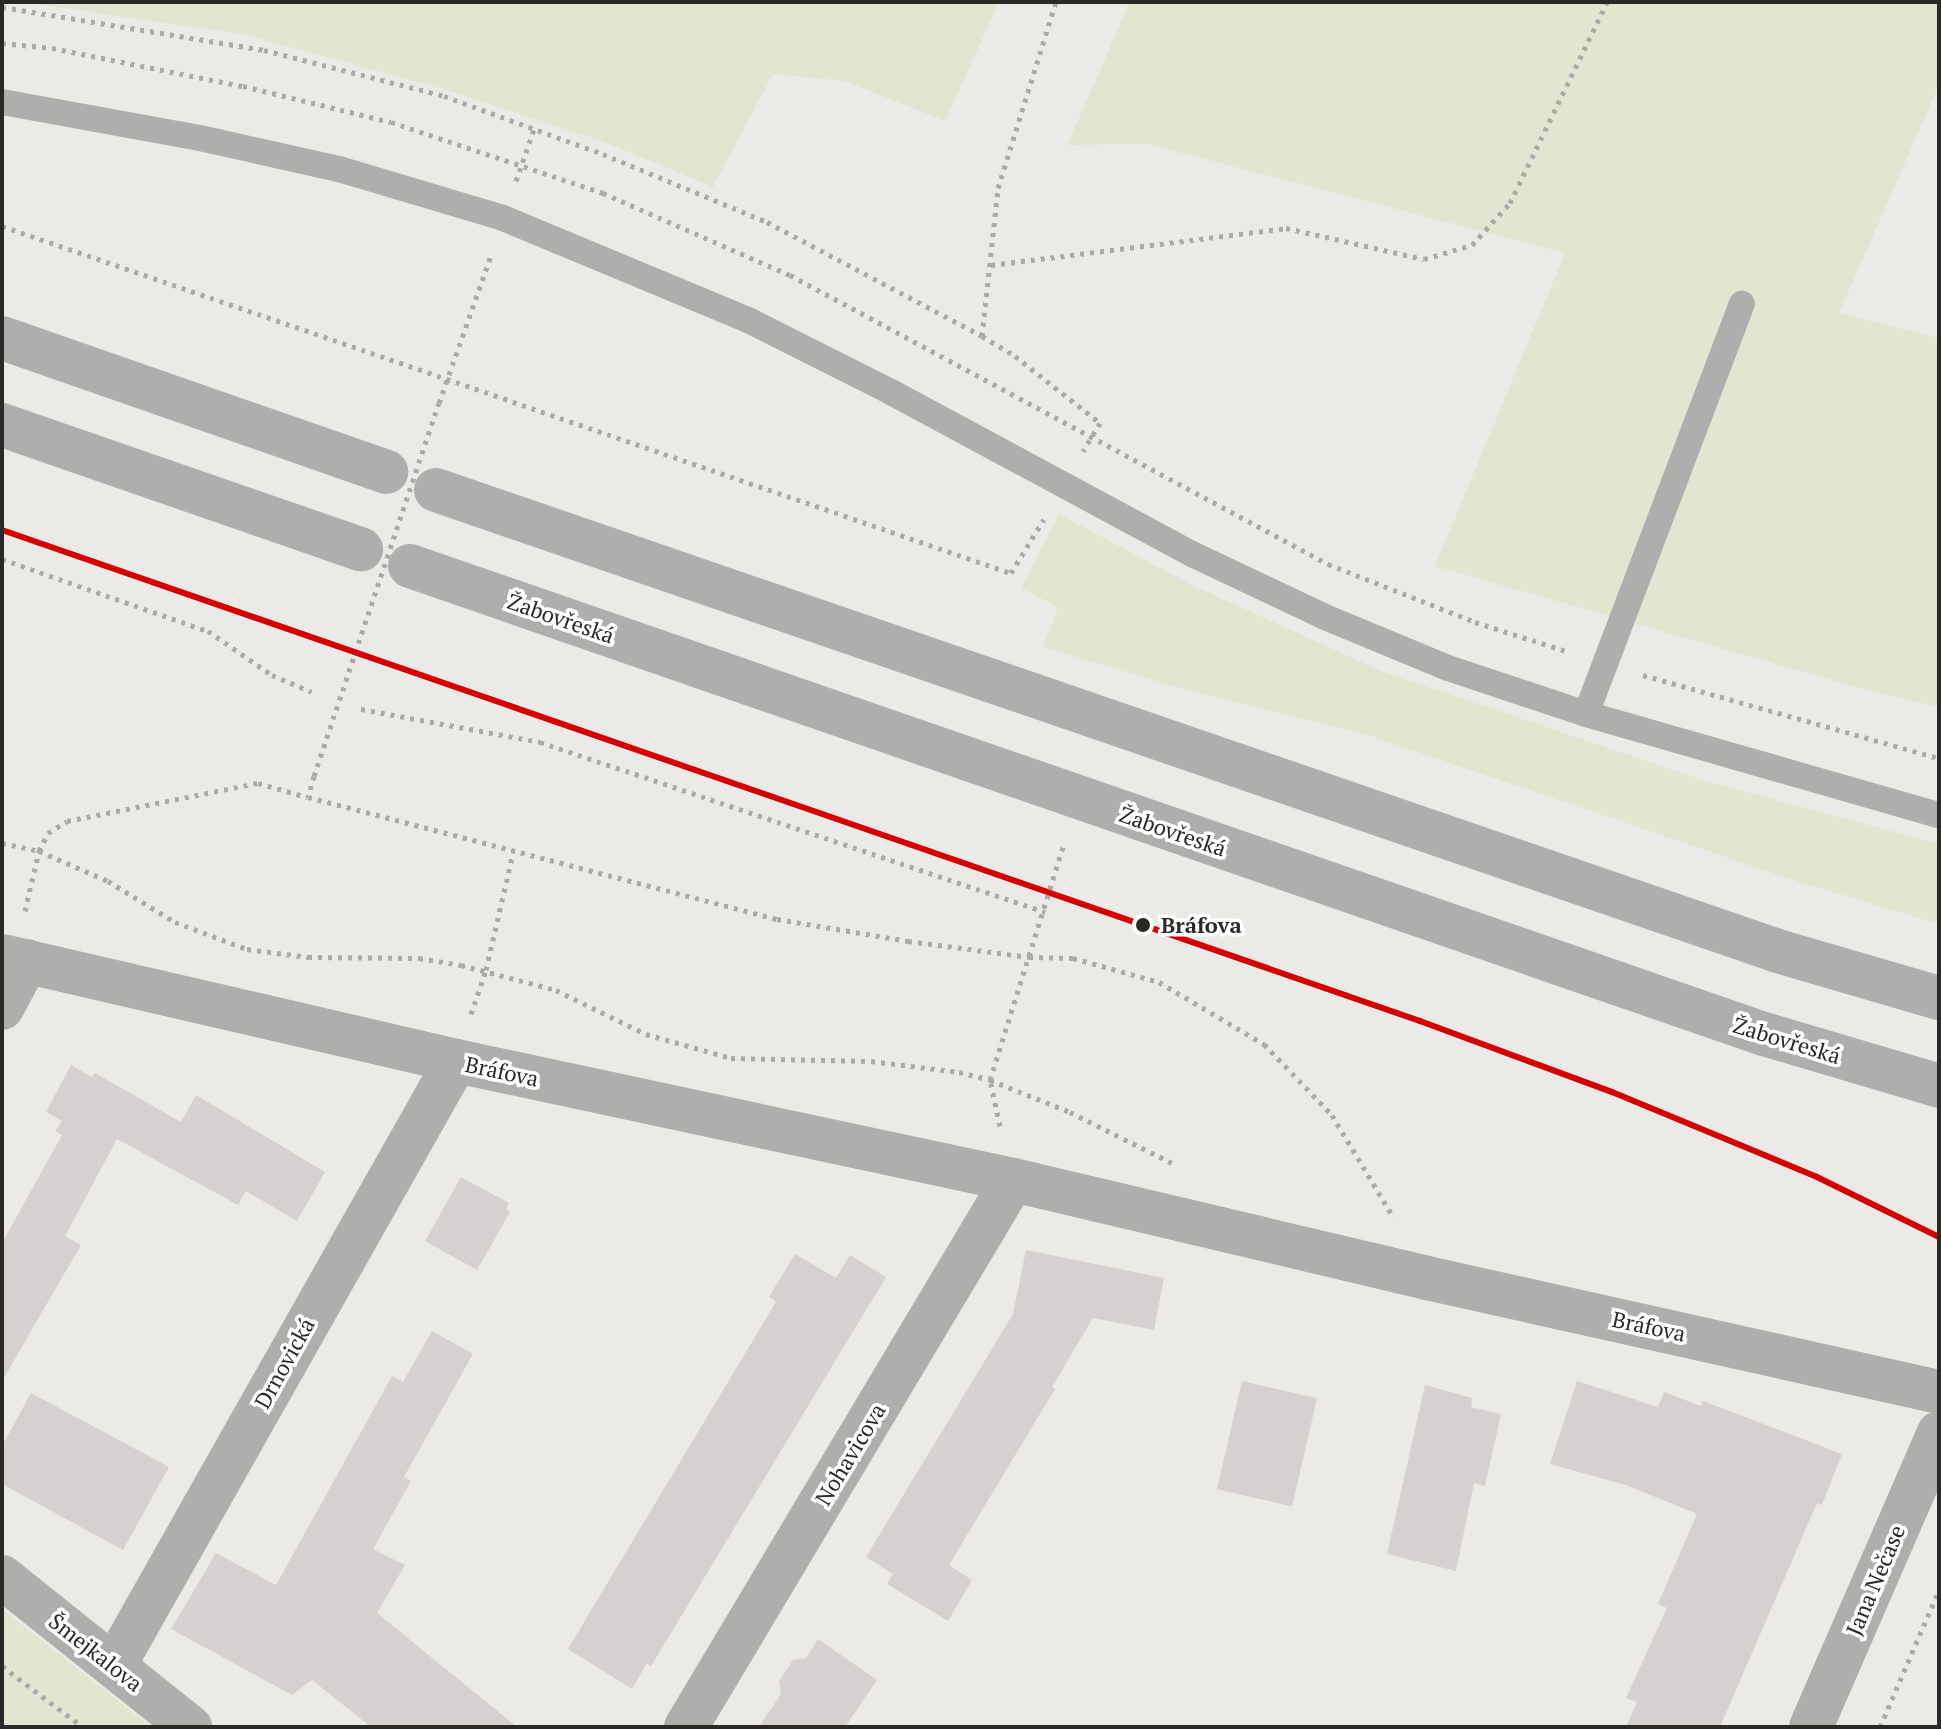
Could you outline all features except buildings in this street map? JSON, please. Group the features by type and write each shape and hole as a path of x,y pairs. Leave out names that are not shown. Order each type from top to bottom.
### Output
{"highway":[{"path":"2,338 386,472"},
{"path":"2,425 361,549"},
{"path":"436,490 1778,951 1939,998"},
{"name":"Žabovřeská","path":"410,566 1734,1024 1939,1086"}],"street":[{"path":"2,1008 14,958"},
{"name":"Bráfova","path":"14,958 456,1061 1013,1180 1427,1278 1939,1392"},
{"name":"Drnovická","path":"114,1666 456,1061"},
{"name":"Nohavicova","path":"686,1727 1013,1180"},
{"name":"Jana Nečase","path":"1811,1727 1939,1433"},
{"name":"Šmejkalova","path":"2,1577 190,1727"}],"lane":[{"path":"2,102 200,138 308,162 503,218 750,321 891,392 1194,555 1325,617 1448,668 1586,714 1939,815"},
{"path":"1586,714 1742,304"}],"path":[{"path":"982,336 998,188 1056,2"},
{"path":"991,265 1286,228 1424,259 1472,245 1510,203 1607,2"},
{"path":"2,7 264,50 444,96 534,129 767,222 982,336 1015,356 1100,423 1090,438 1328,564 1475,622 1603,663 1939,758"},
{"path":"521,165 534,129"},
{"path":"2,226 1011,573 1046,515 1033,508"},
{"path":"308,797 439,403 494,249"},
{"path":"2,559 208,631 272,675 312,692"},
{"path":"361,709 540,742 1045,912"},
{"path":"14,958 39,851 48,833 67,821 258,783 513,853 777,919 1029,957 1073,958 1159,982 1264,1044 1332,1115 1397,1222"},
{"path":"1013,1180 990,1080 1065,841"},
{"path":"2,843 39,851 108,881 175,922 247,949 308,957 419,958 486,970 556,990 646,1034 731,1058 871,1061 959,1072 990,1080 1070,1112 1185,1169"},
{"path":"486,970 513,853"},
{"path":"1880,1727 1939,1590"},
{"path":"2,1666 83,1727"}],"green space":[{"path":"21,2 999,2 945,121 845,81 773,74 713,187 602,141 443,89 242,34"},
{"path":"1130,2 1939,2 1939,85 1839,313 1939,338 1939,707 1863,689 1435,566 1565,253 1147,144 1067,145"},
{"path":"1059,514 1194,586 1386,673 1706,781 1939,844 1939,924 1796,881 1368,735 1190,691 1043,647 1058,607 1021,588"},
{"path":"2,1609 151,1727 2,1727"}],"transit line":[{"path":"2,530 1420,1021 1612,1092 1817,1177 1939,1237"}],"place":[{"name":"Bráfova","path":"1143,925"}]}
